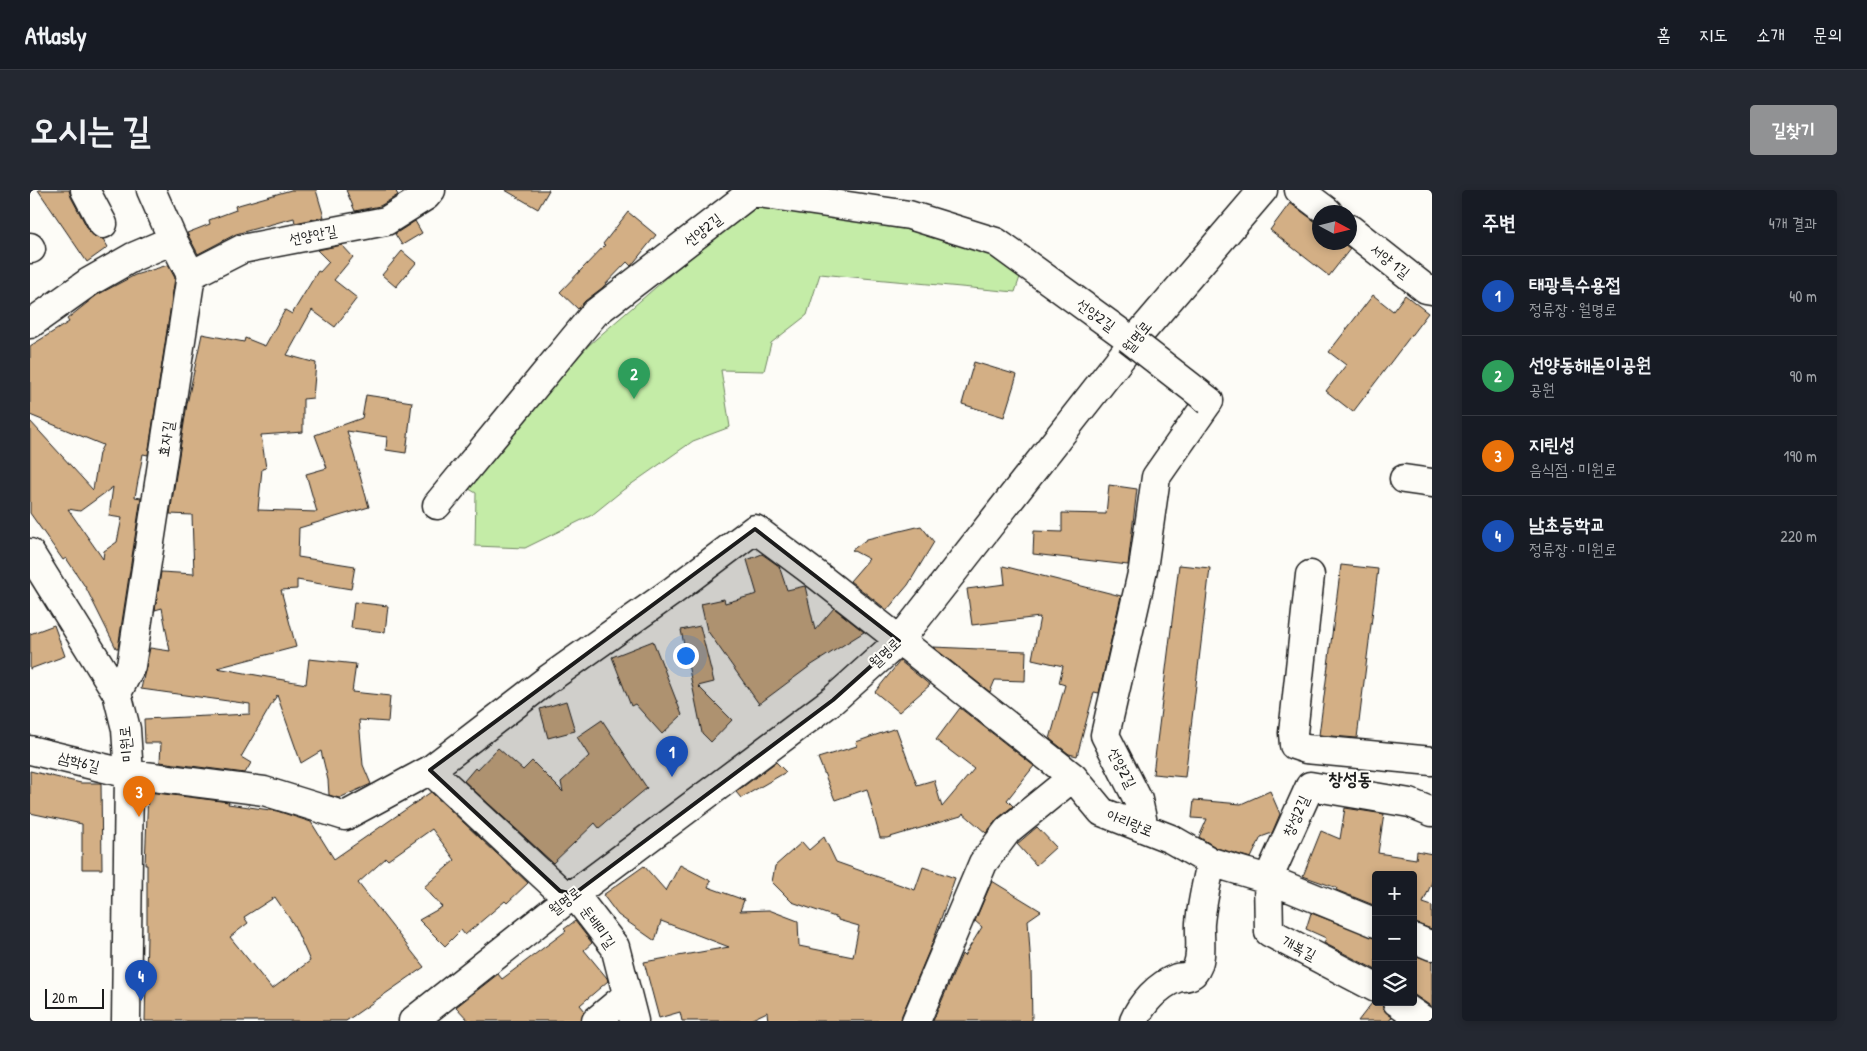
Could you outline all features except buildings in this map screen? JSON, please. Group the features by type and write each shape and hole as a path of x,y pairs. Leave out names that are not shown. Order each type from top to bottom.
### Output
{"street":[{"path":"85,190 103,224"},
{"path":"151,190 172,240 191,275"},
{"name":"선양안길","path":"191,275 242,249 386,221 426,196 431,190"},
{"name":"월명로","path":"413,1021 574,894 833,700 899,641 1138,336 1263,190"},
{"path":"1300,190 1319,205"},
{"name":"선양2길","path":"437,505 595,313 751,191 909,215 996,242 1128,338 1209,401 1156,477 1143,569 1105,734 1138,800 1144,828"},
{"name":"서양 1길","path":"1357,235 1426,289 1432,290"},
{"path":"30,324 97,278 134,257 172,240"},
{"name":"효자길","path":"117,693 131,666 191,275"},
{"path":"1404,479 1432,483"},
{"name":"아리랑로","path":"430,770 547,680 755,530 818,576 1073,776 1102,812 1171,839 1210,862 1268,880 1372,921"},
{"name":"미원로","path":"30,554 117,693 126,728 129,774 126,1021"},
{"path":"1310,575 1293,733 1294,745 1306,749 1432,761"},
{"name":"삼학6길","path":"30,750 129,774 264,791 345,816 430,770"},
{"path":"430,770 560,891 574,894"},
{"path":"916,1021 983,863 1008,830 1073,776"},
{"name":"창성2길","path":"1268,880 1310,786 1410,803 1432,812"},
{"path":"1134,1021 1137,1013 1146,1001 1160,987 1195,972 1198,963 1200,923 1210,862"},
{"name":"개복길","path":"1268,880 1269,932 1372,986"},
{"name":"둔배미길","path":"574,894 615,947 630,1009"},
{"path":"1417,940 1432,946"},
{"path":"1403,1006 1425,1021"},
{"path":"596,1021 630,1009"},
{"path":"616,1021 630,1009"}],"highlighted area":[{"path":"755,529 899,641 833,700 574,894 560,891 430,770"}],"green space":[{"path":"759,198 908,219 1026,259 1015,292 820,274 807,315 771,343 764,371 721,370 730,427 693,441 623,490 592,515 525,548 475,546 476,493 464,486 589,345"}],"place":[{"name":"선양동해돋이공원","path":"634,399"},
{"name":"태광특수용접","path":"672,777"},
{"name":"지린성","path":"139,817"},
{"name":"남초등학교","path":"141,1001"}],"district":[{"name":"창성동","path":"1350,779"}]}
